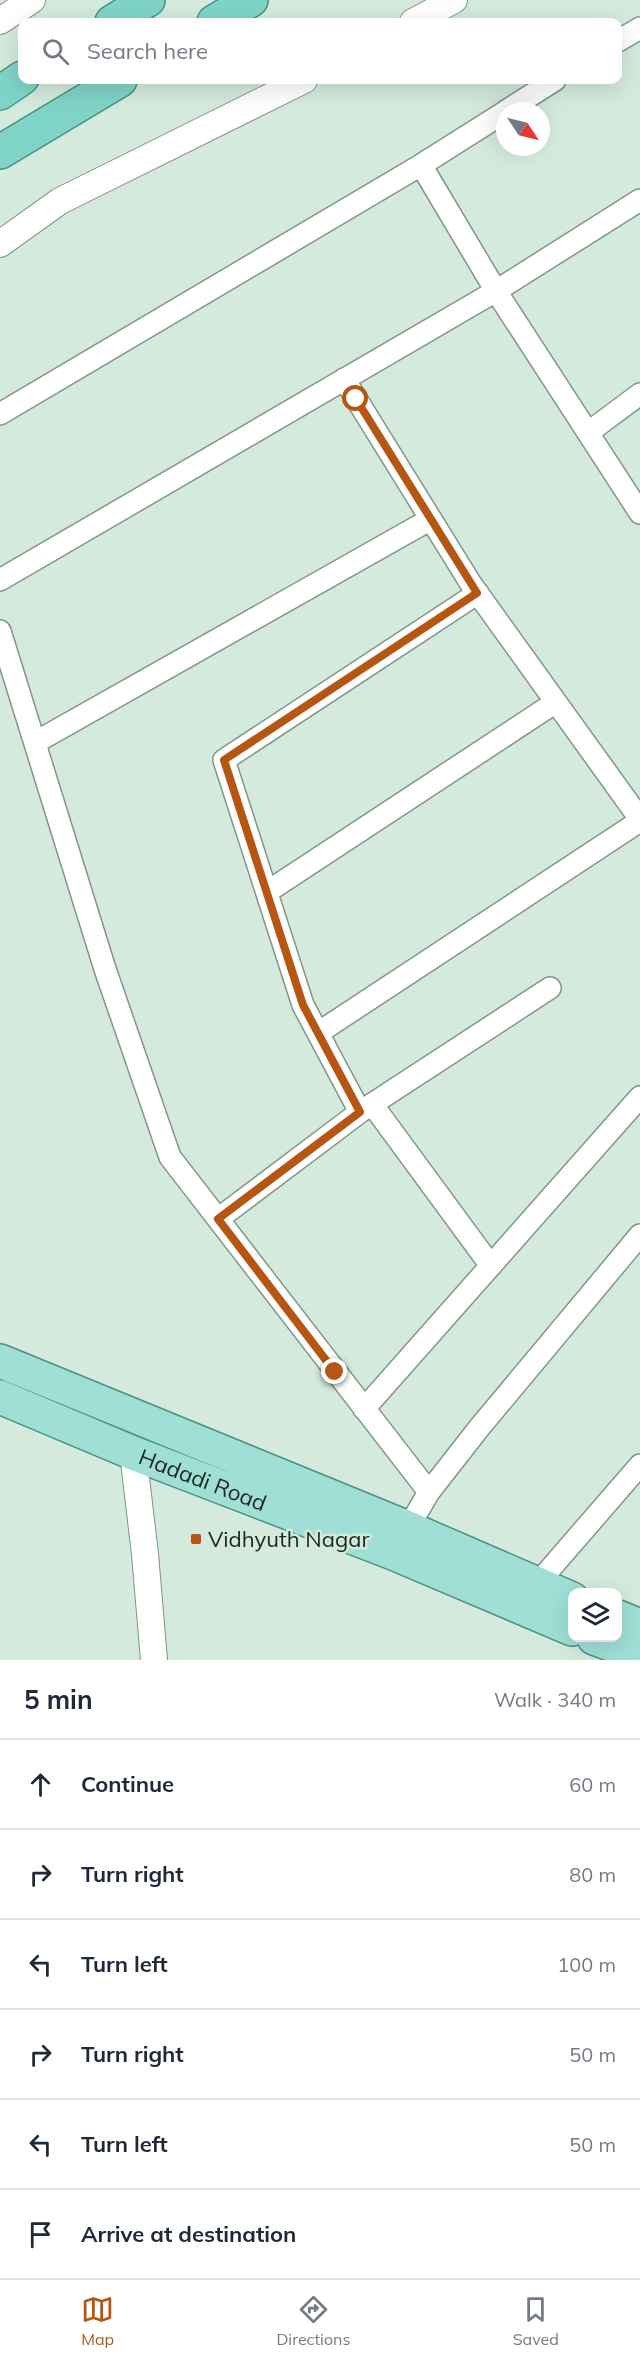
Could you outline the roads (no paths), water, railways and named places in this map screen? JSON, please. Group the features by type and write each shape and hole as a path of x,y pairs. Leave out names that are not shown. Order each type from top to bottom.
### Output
{"highway":[{"path":"119,18 148,0"},
{"path":"221,18 251,0"},
{"path":"0,93 18,81"},
{"path":"0,152 113,84"}],"main road":[{"path":"0,1360 408,1528 568,1597"},
{"name":"Hadadi Road","path":"0,1397 133,1453 393,1554 568,1627"},
{"path":"622,1619 640,1626"},
{"path":"605,1642 640,1655"}],"street":[{"path":"0,21 32,0"},
{"path":"420,18 454,0"},
{"path":"622,39 640,28"},
{"path":"0,244 60,201 296,84"},
{"path":"520,102 549,84"},
{"path":"0,414 422,165 496,117"},
{"path":"422,165 496,291 640,513"},
{"path":"0,580 496,291 640,200"},
{"path":"318,1033 640,820 477,593 344,380"},
{"path":"589,432 640,394"},
{"path":"36,742 431,519"},
{"path":"477,593 224,760 303,1005 318,1033 366,1108 491,1266"},
{"path":"0,630 105,969 170,1157 429,1491"},
{"path":"267,892 556,702"},
{"path":"218,1219 366,1108 550,988"},
{"path":"364,1408 640,1097"},
{"path":"408,1528 429,1491 636,1246"},
{"path":"133,1453 154,1660"},
{"path":"537,1584 640,1465"}],"place":[{"name":"Vidhyuth Nagar","path":"196,1539"}]}
